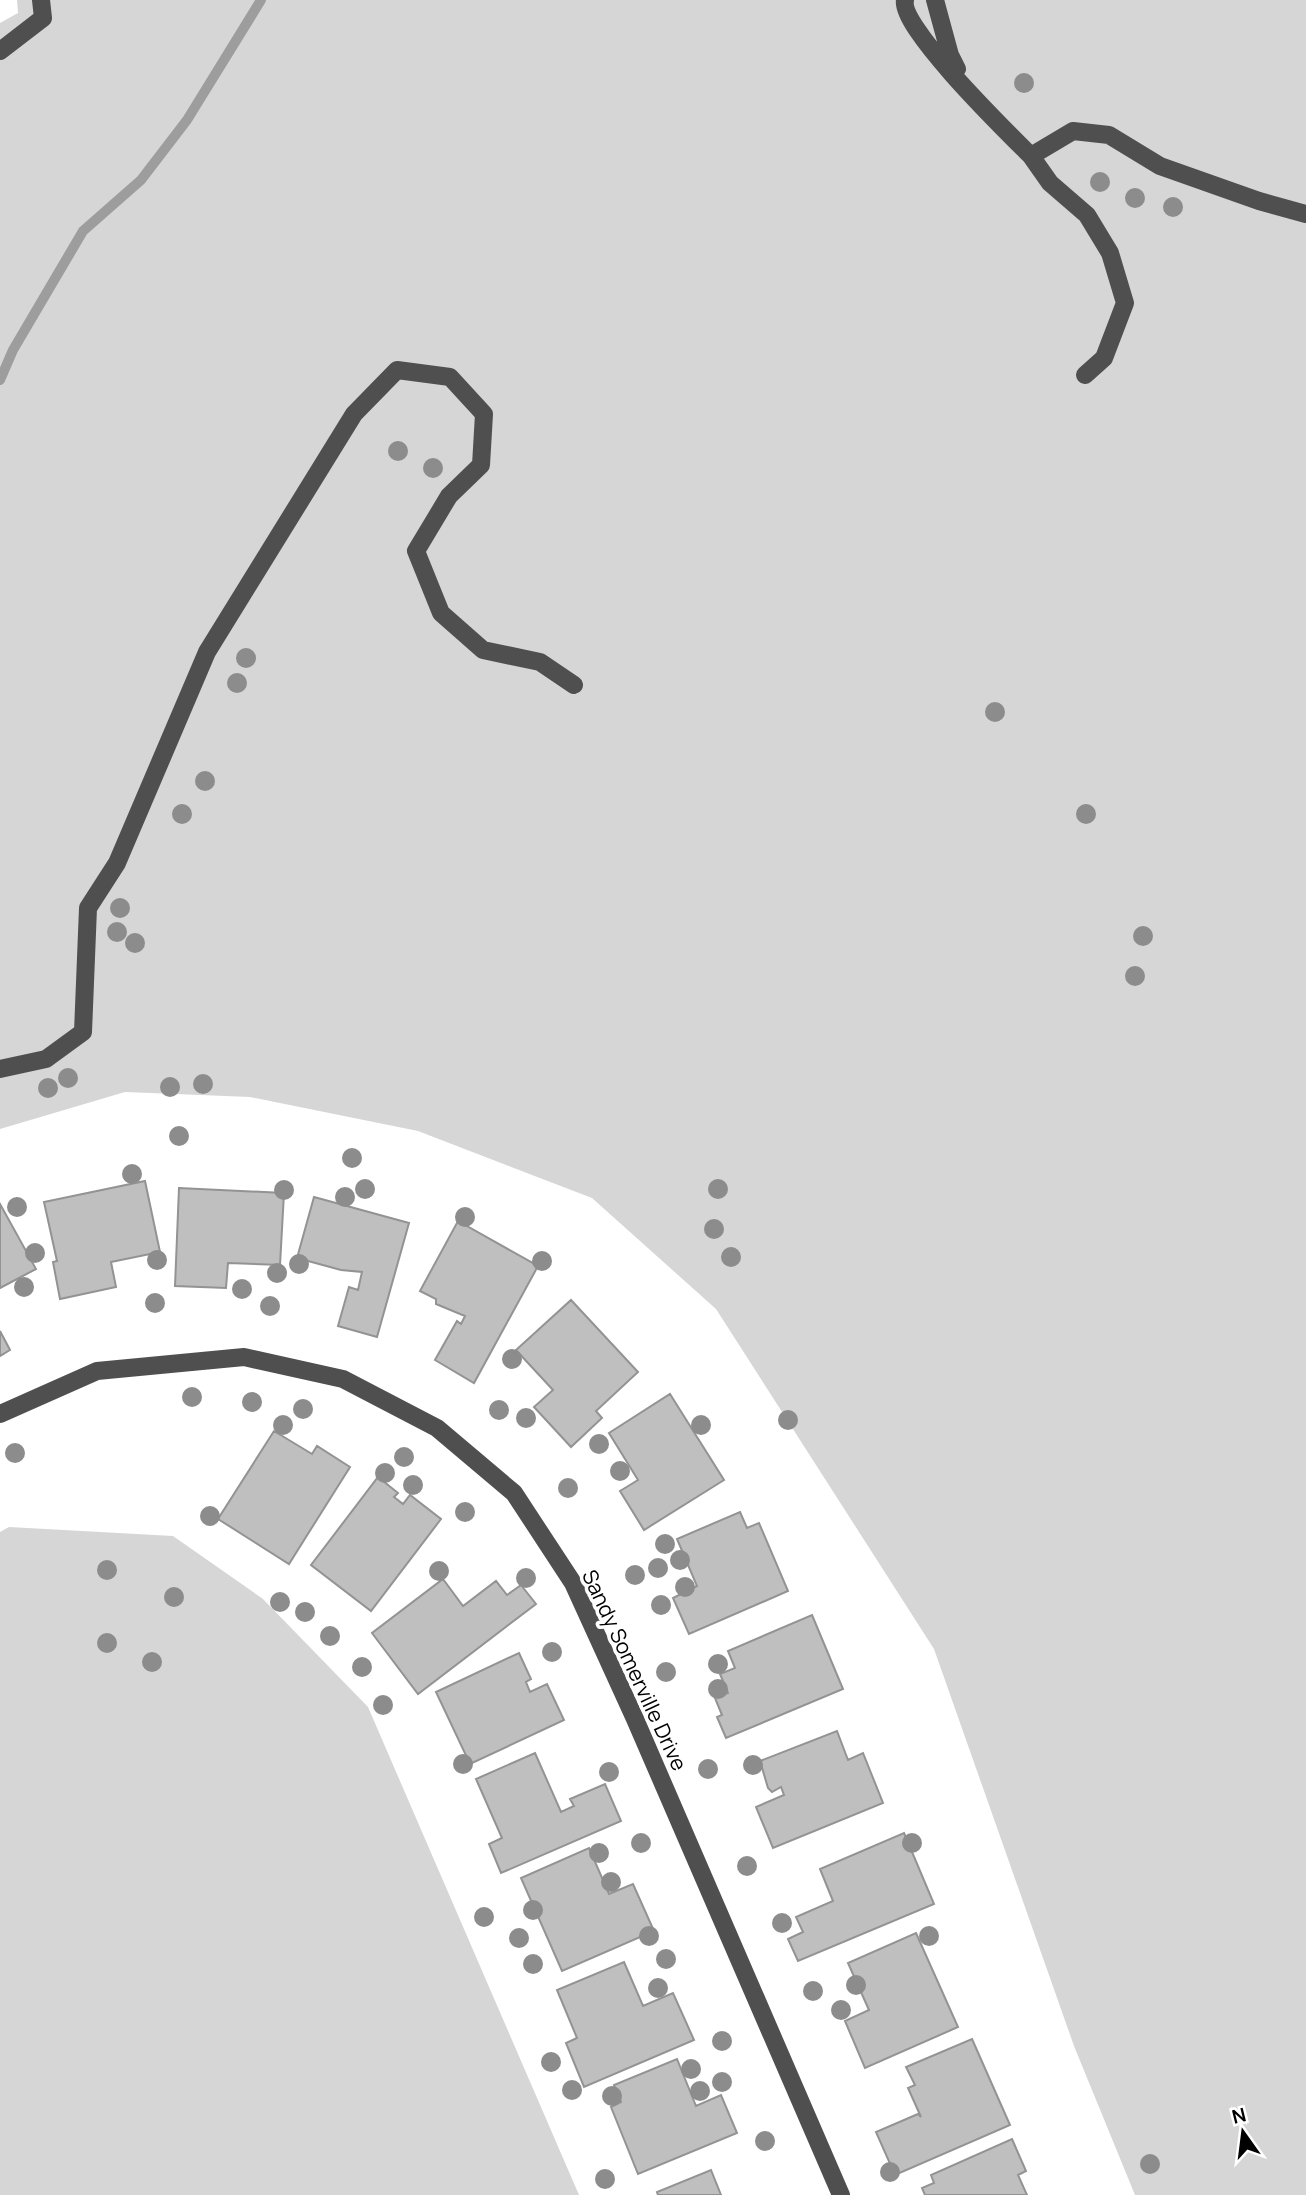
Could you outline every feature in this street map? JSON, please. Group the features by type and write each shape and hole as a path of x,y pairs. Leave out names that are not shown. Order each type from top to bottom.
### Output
{"street":[{"path":"0,51 43,18 41,0"},
{"path":"905,0 904,5 913,26 973,97 1031,156 1050,183 1087,215 1110,253 1125,303 1104,358 1085,376"},
{"path":"935,0 950,55 973,97"},
{"path":"1031,156 1073,131 1109,135 1160,166 1306,215"},
{"path":"0,1069 46,1059 83,1032 88,908 117,863 207,652 354,414 397,370 450,377 484,414 481,465 449,496 416,551 441,613 483,650 540,662 574,685"},
{"name":"Sandy Somerville Drive","path":"0,1414 97,1371 244,1357 343,1379 437,1428 514,1493 573,1583 635,1719 841,2195"}],"shaded area":[{"path":"17,0 1306,0 1306,2195 1135,2195 1074,2046 934,1649 716,1309 592,1198 418,1131 250,1097 125,1092 0,1129 0,23 18,13"},
{"path":"9,1527 173,1536 263,1599 368,1707 579,2195 0,2195 0,1532"}],"building":[{"path":"145,1181 160,1252 111,1262 116,1287 60,1299 53,1262 57,1261 44,1202"},
{"path":"179,1188 284,1193 280,1265 228,1263 226,1288 175,1286"},
{"path":"314,1197 409,1223 377,1337 338,1326 349,1287 358,1290 362,1272 341,1270 297,1258"},
{"path":"0,1204 36,1269 0,1288"},
{"path":"458,1221 538,1266 474,1383 435,1360 457,1321 461,1324 465,1316 436,1304 436,1299 420,1291"},
{"path":"571,1300 638,1372 596,1411 602,1418 571,1447 534,1407 553,1390 516,1350"},
{"path":"0,1331 10,1350 0,1356"},
{"path":"670,1394 724,1480 644,1530 620,1491 638,1480 609,1433"},
{"path":"274,1431 312,1454 317,1446 350,1467 289,1564 218,1519"},
{"path":"378,1477 398,1493 394,1497 403,1504 410,1495 441,1519 371,1611 311,1565"},
{"path":"740,1512 747,1528 759,1523 788,1591 689,1634 673,1598 697,1586 677,1539"},
{"path":"443,1579 463,1606 496,1581 507,1595 521,1585 536,1604 418,1694 372,1633"},
{"path":"812,1615 843,1689 726,1738 717,1717 722,1715 715,1698 728,1693 720,1674 735,1668 728,1651"},
{"path":"519,1653 531,1679 526,1682 530,1692 547,1684 564,1720 470,1764 436,1692"},
{"path":"837,1731 848,1760 863,1753 883,1803 773,1848 756,1807 784,1795 781,1787 772,1792 768,1788 760,1761"},
{"path":"535,1753 561,1812 574,1806 570,1799 605,1784 621,1821 501,1873 489,1844 502,1838 476,1779"},
{"path":"904,1833 934,1904 798,1961 788,1939 803,1932 796,1917 833,1901 820,1869"},
{"path":"589,1848 609,1894 633,1884 654,1931 562,1971 521,1878"},
{"path":"916,1933 958,2027 865,2068 845,2021 869,2010 848,1963"},
{"path":"624,1962 643,2006 673,1993 694,2040 584,2087 566,2043 577,2038 557,1990"},
{"path":"972,2039 1010,2125 895,2175 876,2132 918,2114 921,2117 908,2088 915,2085 906,2067"},
{"path":"677,2059 696,2106 721,2095 737,2133 638,2174 611,2107 621,2102 614,2085"},
{"path":"1012,2139 1026,2171 1018,2175 1027,2195 925,2195 922,2188 934,2183 931,2175"},
{"path":"711,2170 721,2195 658,2195 657,2192"}],"waterway":[{"path":"0,380 13,350 83,231 141,180 187,120 261,0"}]}
